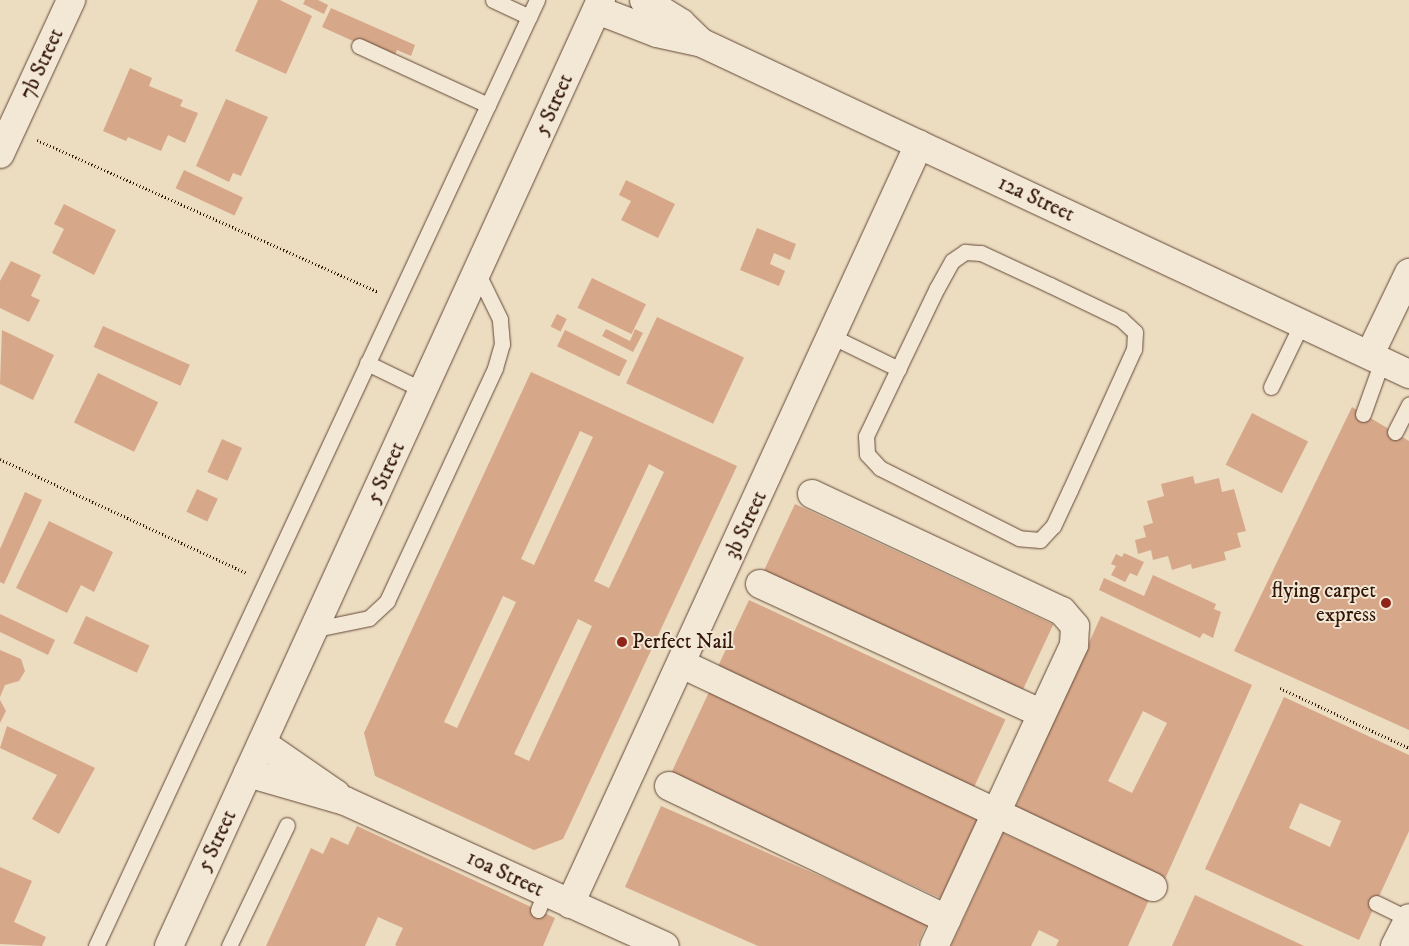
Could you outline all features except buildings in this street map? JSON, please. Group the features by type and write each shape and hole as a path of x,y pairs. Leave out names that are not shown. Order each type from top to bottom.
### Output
{"street":[{"name":"7b Street","path":"0,154 71,0"},
{"name":"12a Street","path":"644,0 681,23 702,43"},
{"name":"12a Street","path":"599,5 657,33 702,43 1409,374"},
{"name":"5 Street","path":"169,946 316,629 599,5"},
{"name":"3b Street","path":"570,904 833,337 919,144"},
{"path":"1376,358 1409,273"},
{"path":"812,494 1070,617 1075,626 1074,645 1040,713 934,946"},
{"path":"760,584 1040,713"},
{"path":"682,664 1153,887"},
{"name":"10a Street","path":"262,743 345,801 542,901 570,904 665,946"},
{"name":"10a Street","path":"248,773 345,801"},
{"path":"669,786 947,919"},
{"path":"1395,946 1409,918"}],"lane":[{"path":"493,0 529,17"},
{"path":"96,946 263,581 537,0"},
{"path":"359,46 488,105"},
{"path":"965,252 981,253 1050,285 1121,319 1135,332 1134,349 1070,490 1053,526 1040,540 1020,538 872,463 864,445 866,436 899,369 952,261 965,252"},
{"path":"316,629 369,618 387,601 491,376 500,356 502,332 500,319 478,274"},
{"path":"1271,387 1302,323"},
{"path":"833,337 899,369"},
{"path":"1363,414 1376,358"},
{"path":"367,362 423,390"},
{"path":"1395,432 1409,404"},
{"path":"229,946 287,825"},
{"path":"1376,903 1409,918"}],"path":[{"path":"12,129 397,300"},
{"path":"0,459 263,581"},
{"path":"1280,688 1409,748"}],"place":[{"name":"flying carpet express","path":"1386,603"},
{"name":"Perfect Nail","path":"622,642"}]}
